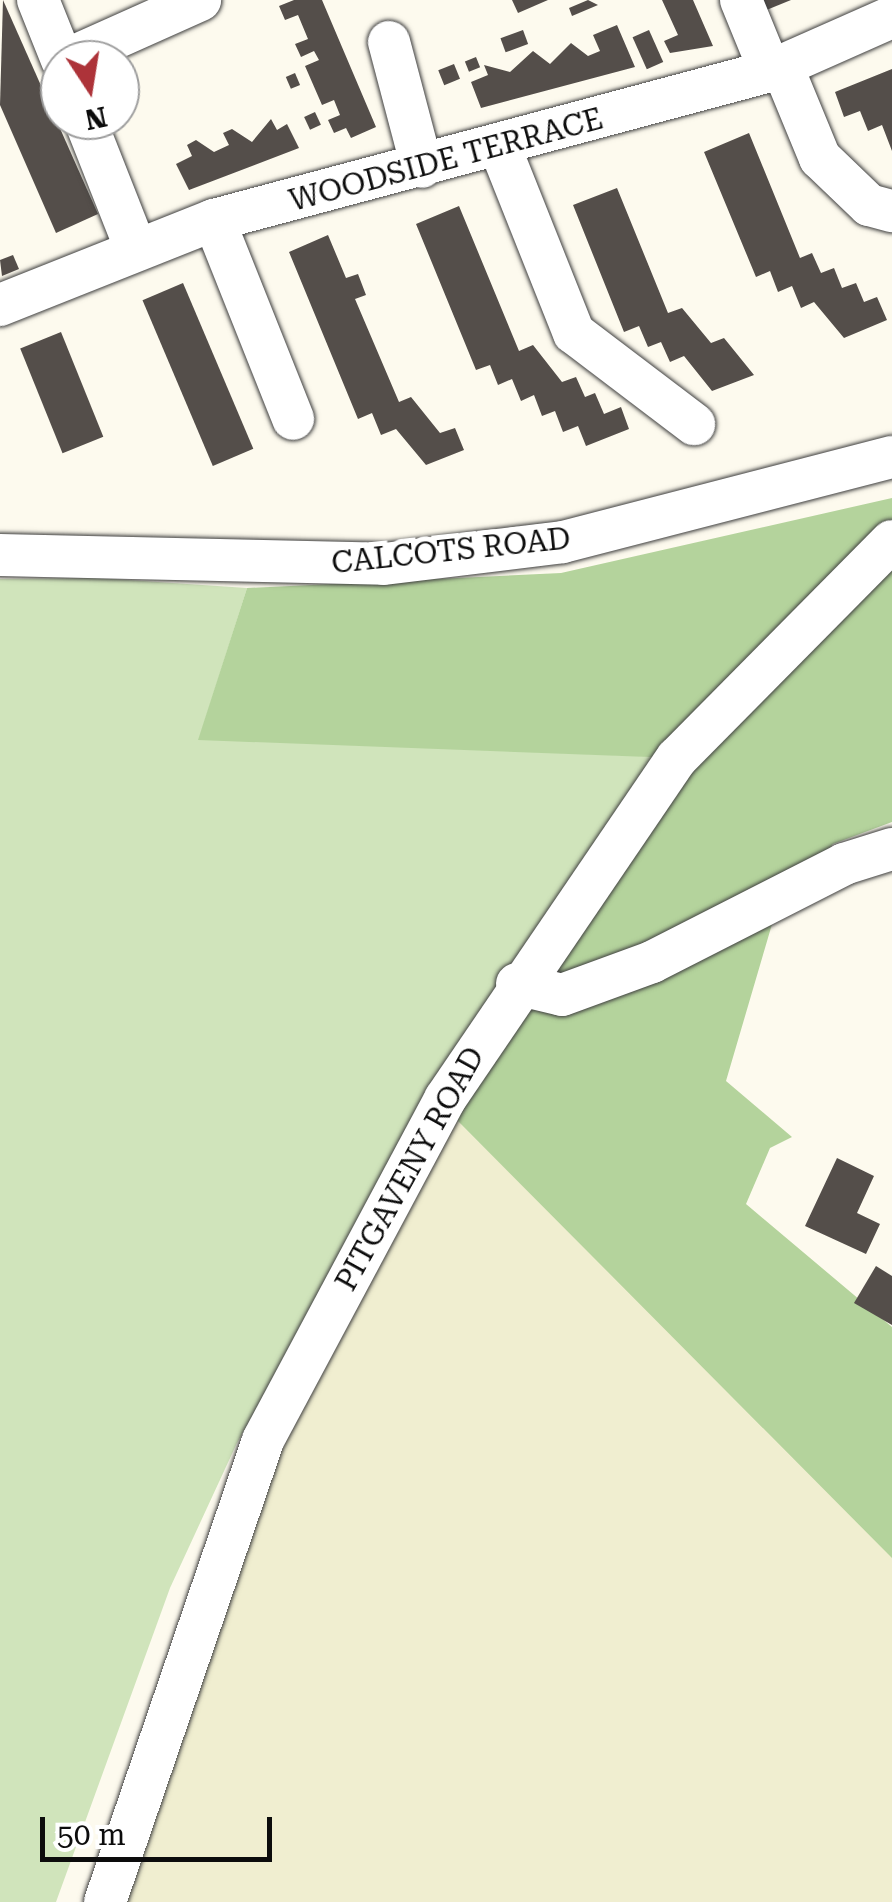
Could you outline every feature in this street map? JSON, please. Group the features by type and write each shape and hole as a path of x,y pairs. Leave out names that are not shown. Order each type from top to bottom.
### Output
{"street":[{"path":"38,0 55,40"},
{"path":"109,40 200,0"},
{"path":"741,0 820,158 869,205 892,211"},
{"name":"WOODSIDE TERRACE","path":"0,305 136,247 214,220 501,150 776,68 892,17"},
{"path":"389,42 422,168"},
{"path":"94,140 136,247"},
{"path":"501,150 574,333 694,424"},
{"path":"214,220 293,419"},
{"name":"CALCOTS ROAD","path":"0,555 384,564 562,542 892,457"},
{"name":"PITGAVENY ROAD","path":"105,1902 263,1440 517,984 677,758 892,541"},
{"path":"517,984 562,994 580,988 892,850"}],"shaded area":[{"path":"448,1111 892,1553 892,1902 121,1902 274,1444"}],"green space":[{"path":"892,498 892,822 833,844 775,914 726,1081 792,1137 770,1148 746,1204 892,1327 892,1558 448,1111 676,758 198,740 247,588 561,573"},
{"path":"98,578 247,588 199,739 664,757 457,1052 237,1443 170,1588 56,1902 0,1902 0,579"}],"building":[{"path":"3,0 40,83 40,140 65,140 98,214 56,233 0,105"},
{"path":"294,0 322,0 376,127 351,138 346,128 334,133 328,120 340,115 334,100 322,105 305,66 319,60 314,51 301,57 295,44 308,39 298,15 285,20 279,6"},
{"path":"512,0 548,0 518,13"},
{"path":"588,0 598,5 572,16 569,8"},
{"path":"662,0 693,0 713,46 670,53 664,41 678,35"},
{"path":"759,0 791,0 764,11"},
{"path":"617,25 635,67 481,108 471,82 488,75 484,65 510,72 533,51 550,64 571,43 588,56 600,51 593,35"},
{"path":"523,30 528,44 506,52 500,38"},
{"path":"649,30 663,62 647,69 633,37"},
{"path":"476,57 480,67 469,72 465,61"},
{"path":"454,64 460,79 444,85 438,70"},
{"path":"892,69 892,151 882,125 868,131 860,111 844,117 835,92"},
{"path":"295,73 300,85 291,89 286,77"},
{"path":"315,112 321,125 310,130 304,117"},
{"path":"271,119 277,130 287,124 299,148 189,190 176,164 192,156 187,145 196,140 214,152 229,145 223,133 232,129 252,142"},
{"path":"749,133 800,258 812,253 821,273 834,268 842,288 856,283 864,302 877,297 887,320 844,338 814,302 801,308 792,286 778,292 770,271 756,277 704,152"},
{"path":"617,188 668,313 682,308 711,343 724,338 754,375 712,391 684,356 670,362 661,342 648,347 639,326 624,332 573,205"},
{"path":"459,206 519,351 533,345 562,382 576,377 585,397 595,393 604,414 621,407 629,429 586,446 578,426 563,432 555,411 542,416 534,395 521,401 512,379 498,385 490,365 476,370 416,224"},
{"path":"328,235 346,278 358,274 366,295 355,299 399,402 411,397 440,433 455,428 464,450 426,465 396,429 381,435 372,413 358,419 289,252"},
{"path":"13,255 19,269 2,276 0,260"},
{"path":"183,283 253,449 213,466 142,300"},
{"path":"61,332 103,437 63,453 20,348"},
{"path":"837,1158 874,1176 857,1213 880,1224 866,1254 805,1226"},
{"path":"876,1266 892,1276 892,1325 854,1303"}]}
